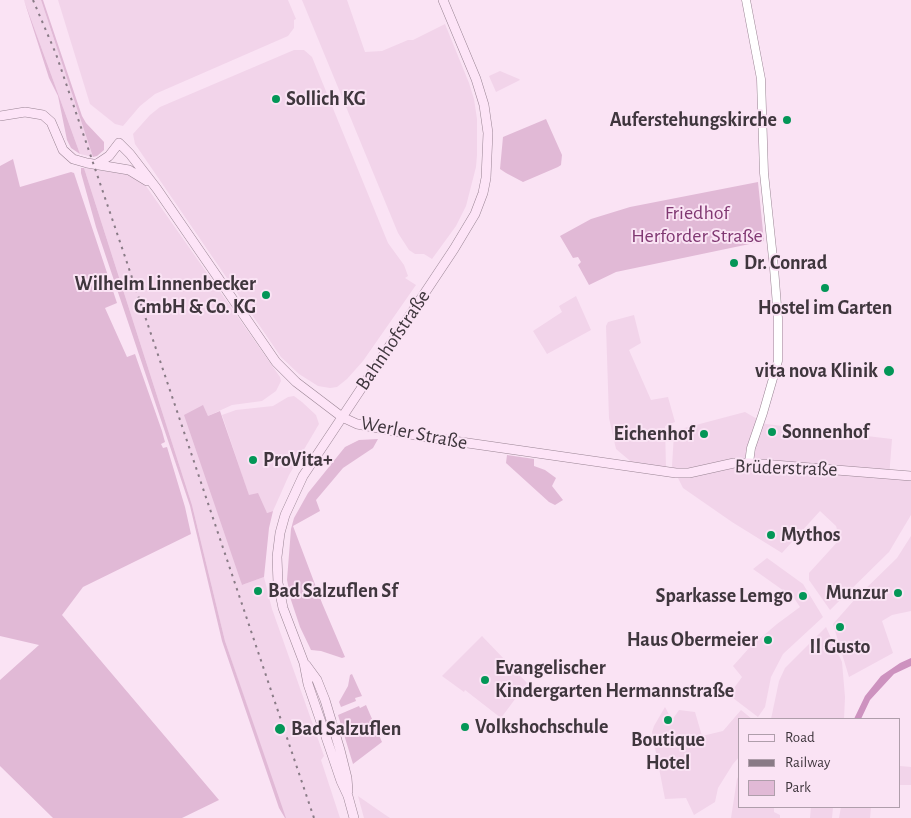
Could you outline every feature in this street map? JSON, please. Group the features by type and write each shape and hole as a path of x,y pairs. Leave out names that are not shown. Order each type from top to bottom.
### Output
{"main road":[{"name":"Bahnhofstraße","path":"354,818 348,796 347,778 335,730 317,680 304,663 283,608 278,583 277,556 285,515 303,476 454,249 475,214 483,193 486,178 488,133 486,114 476,79 443,0"},
{"name":"Werler Straße","path":"0,116 25,112 43,115 55,128 63,150 68,156 78,162 129,170 140,175 157,189"},
{"name":"Werler Straße","path":"97,164 109,156 119,143 130,154 157,189 276,362 296,382 342,417 371,427 426,437 632,468"},
{"name":"Brüderstraße","path":"632,468 689,473 734,463 749,462 911,476"}],"street":[{"path":"746,0 762,87 764,173 778,318 778,361 751,448 749,462"}],"shaded area":[{"path":"24,0 41,0 93,157 80,154"},
{"name":"Sollich KG","path":"58,0 288,0 296,19 294,20 294,28 288,36 155,94 140,106 123,126 115,124 90,104"},
{"path":"302,0 347,0 365,52 382,51 408,40 413,40 445,24 474,99 477,119 477,155 476,167 466,206 456,226 432,259 424,254 415,254 409,250 398,233"},
{"path":"294,50 304,50 312,57 388,243 404,265 408,276 405,278 416,285 363,361 347,379 337,387 330,388 318,386 299,374 281,357 135,144 133,134 160,107"},
{"path":"500,71 520,80 496,92 489,76"},
{"path":"84,168 127,174 146,186 280,377 281,381 276,391 262,401 232,405 208,416 203,406 242,585 264,577 272,609 324,756 321,760 340,818 286,818 281,807 225,641 192,505"},
{"path":"576,296 591,330 547,354 533,331 562,312 559,306"},
{"path":"634,315 641,343 629,350 651,400 668,397 675,422 665,426 666,469 635,465 616,449 609,418 606,326 608,322"},
{"path":"294,396 316,415 319,424 289,475 273,511 267,513 249,496 222,415 236,410 273,406 288,397"},
{"path":"745,412 766,424 892,439 889,478 911,480 911,515 889,552 830,610 809,580 809,573 840,539 836,526 820,511 782,553 732,522 683,488 672,466 674,434 677,430"},
{"path":"911,536 911,611 892,615 882,621 893,653 849,677 833,624 856,598 897,558"},
{"path":"767,558 803,584 823,617 783,654 771,677 765,707 758,717 729,695 742,677 733,666 750,647 800,607 790,592 784,591 753,569"},
{"path":"826,627 842,662 845,697 844,718 771,718 779,681 785,668"},
{"name":"Evangelischer Kindergarten Hermannstraße","path":"482,636 527,683 501,718 465,690 464,692 442,676"},
{"path":"911,658 911,666 894,674 870,700 861,718 854,718 865,696 881,676"},
{"path":"665,707 672,720 679,710 695,712 702,736 723,731 741,710 751,718 738,718 738,758 718,788 715,802 694,815 686,798 665,799 652,732"},
{"path":"901,766 911,767 911,785 901,785"},
{"path":"738,777 738,808 774,808 774,812 780,815 780,818 731,818"},
{"path":"358,796 384,814 390,818 364,818"},
{"path":"811,808 833,808 832,818 810,818"},
{"path":"841,808 871,808 870,818 839,818"}],"green space":[{"path":"24,0 80,154 71,148 67,140 58,96 49,78"},
{"path":"41,0 43,0 82,116 104,142 104,150 97,156 93,157"},
{"path":"546,119 562,155 561,165 523,182 500,169 503,137"},
{"path":"13,159 20,187 71,172 74,173 117,303 105,308 127,357 135,354 162,431 165,442 161,444 163,448 167,447 185,507 191,534 83,587 62,615 219,800 182,818 53,818 0,766 0,680 39,645 0,636 0,166"},
{"path":"81,168 84,168 192,505 225,641 286,818 279,808 222,641 190,506 96,227"},
{"name":"Friedhof Herforder Straße","path":"758,182 764,241 616,272 589,285 578,265 581,262 578,257 573,258 560,236 591,219 630,207"},
{"path":"203,405 208,416 220,411 249,495 258,493 267,513 273,511 269,528 264,577 242,585 184,415"},
{"path":"378,439 373,448 343,468 316,500 320,511 293,526 345,657 342,658 321,651 311,650 300,627 287,580 291,529 294,518 308,493 345,447 359,440"},
{"path":"507,455 534,459 534,466 545,470 556,478 552,486 563,500 555,505 549,502 506,463"},
{"path":"352,674 362,696 355,698 356,701 341,707 339,702"},
{"path":"366,705 382,742 353,764 338,715"}],"railway":[{"path":"33,0 56,54 314,818"}],"place":[{"name":"Sollich KG","path":"276,99"},
{"name":"Auferstehungskirche","path":"787,120"},
{"name":"Dr. Conrad","path":"734,263"},
{"name":"Hostel im Garten","path":"825,288"},
{"name":"Wilhelm Linnenbecker GmbH & Co. KG","path":"266,295"},
{"name":"vita nova Klinik","path":"889,371"},
{"name":"Sonnenhof","path":"772,432"},
{"name":"Eichenhof","path":"704,434"},
{"name":"ProVita+","path":"253,460"},
{"name":"Mythos","path":"771,535"},
{"name":"Bad Salzuflen Sf","path":"258,591"},
{"name":"Munzur","path":"898,593"},
{"name":"Sparkasse Lemgo","path":"803,596"},
{"name":"Il Gusto","path":"840,627"},
{"name":"Haus Obermeier","path":"768,640"},
{"name":"Evangelischer Kindergarten Hermannstraße","path":"485,680"},
{"name":"Boutique Hotel","path":"668,720"},
{"name":"Volkshochschule","path":"465,727"},
{"name":"Bad Salzuflen","path":"280,729"}]}
